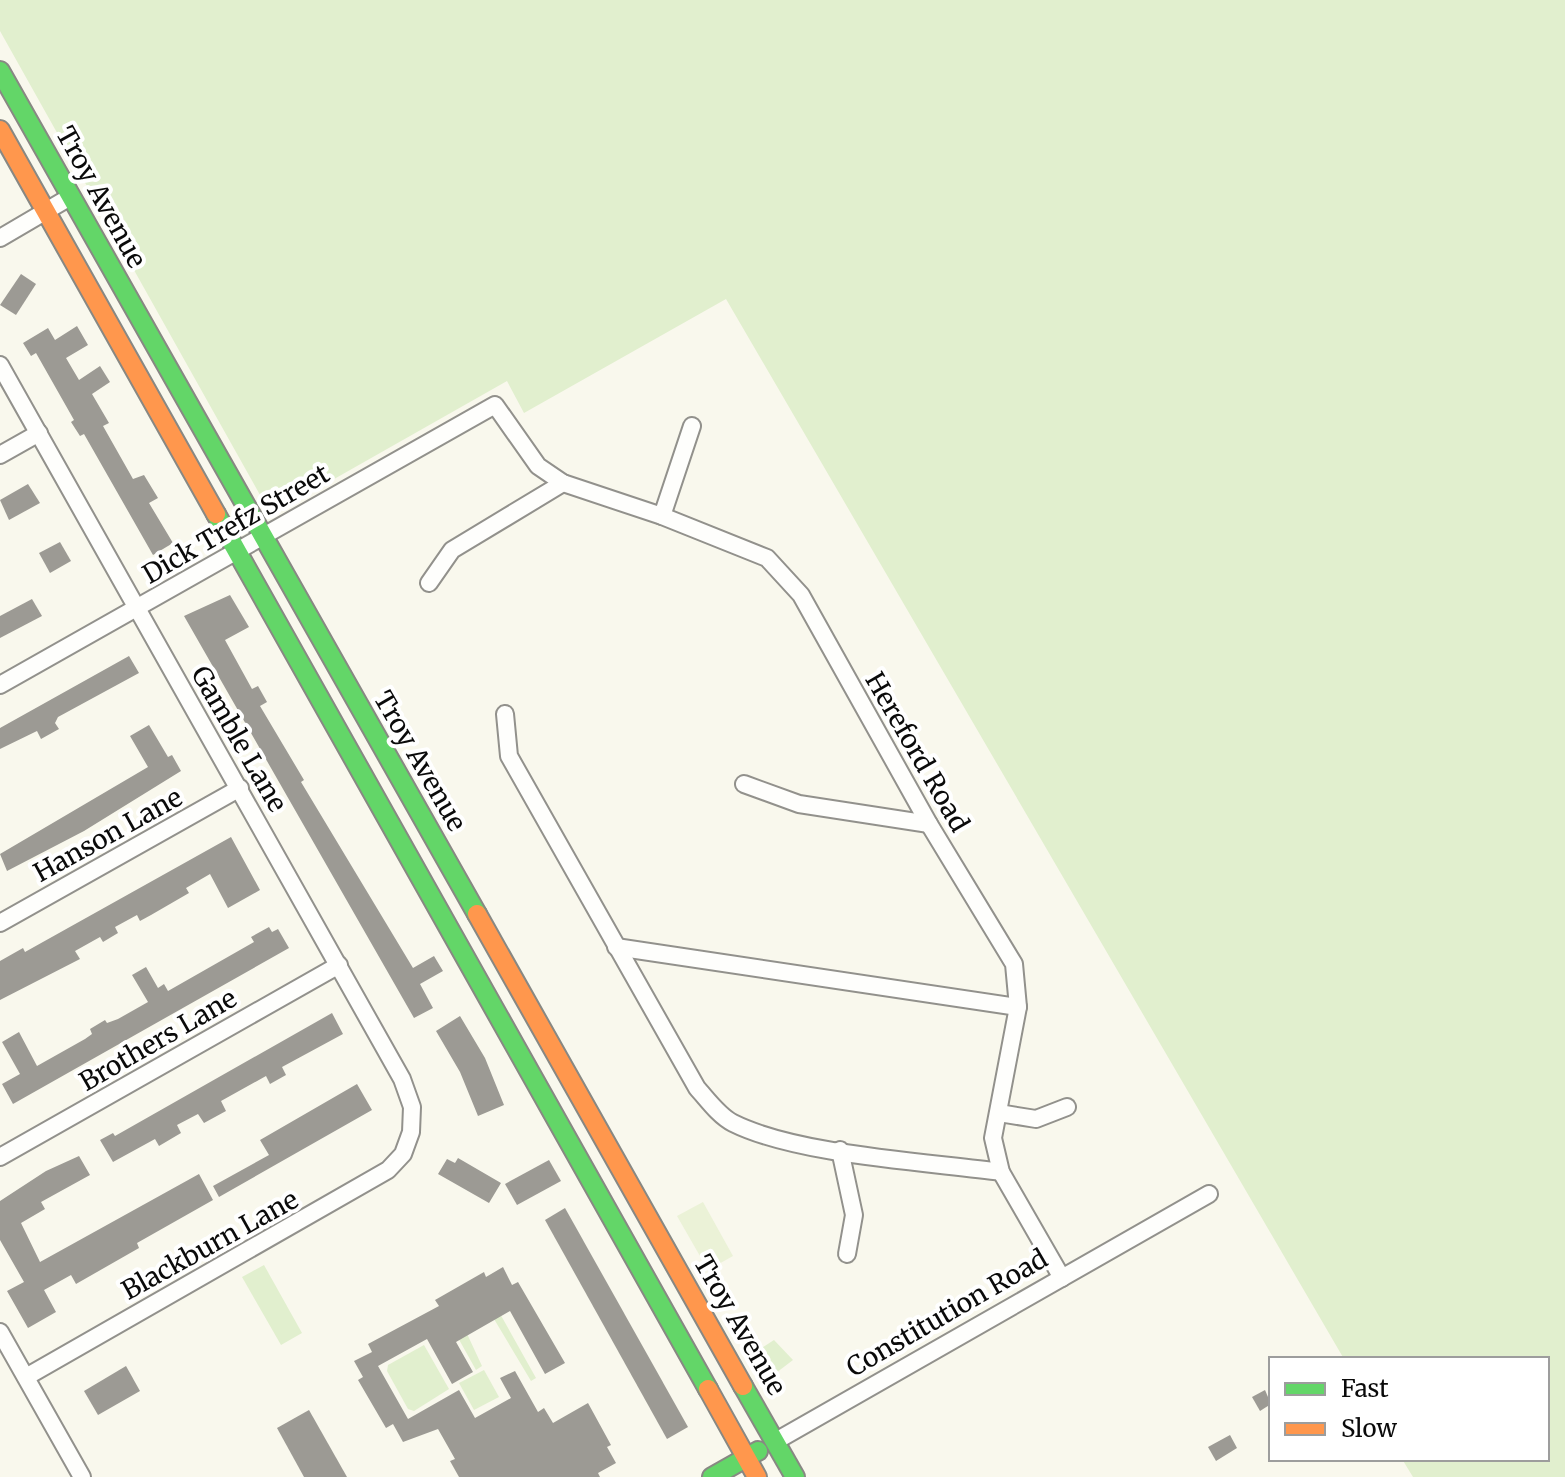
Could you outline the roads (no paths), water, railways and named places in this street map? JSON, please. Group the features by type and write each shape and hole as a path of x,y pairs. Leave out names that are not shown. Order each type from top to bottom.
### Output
{"main road":[{"name":"Troy Avenue","path":"0,71 795,1477"},
{"name":"Troy Avenue","path":"0,130 239,550 757,1477"},
{"name":"Constitution Road","path":"712,1477 776,1441"}],"street":[{"path":"0,238 70,197"},
{"name":"Gamble Lane","path":"0,365 407,1090 412,1119 408,1144"},
{"name":"Dick Trefz Street","path":"0,685 495,405"},
{"name":"Hereford Road","path":"495,405 538,466 563,483 662,516 767,558 801,595 929,824 1014,964 1018,1007 993,1138 1001,1172 1062,1278"},
{"path":"662,516 692,426"},
{"path":"0,455 39,433"},
{"path":"429,583 452,550 563,483"},
{"path":"505,714 509,756 697,1088 730,1122 771,1136 840,1150 1001,1172"},
{"path":"744,784 799,804 929,824"},
{"name":"Hanson Lane","path":"0,923 240,788"},
{"path":"616,947 1018,1007"},
{"name":"Brothers Lane","path":"0,1157 339,965"},
{"path":"999,1113 1036,1119 1067,1107"},
{"name":"Blackburn Lane","path":"26,1377 364,1186 388,1170 408,1144"},
{"path":"840,1150 854,1215 847,1254"},
{"name":"Constitution Road","path":"776,1441 1209,1194"},
{"path":"0,1332 82,1477"}]}
